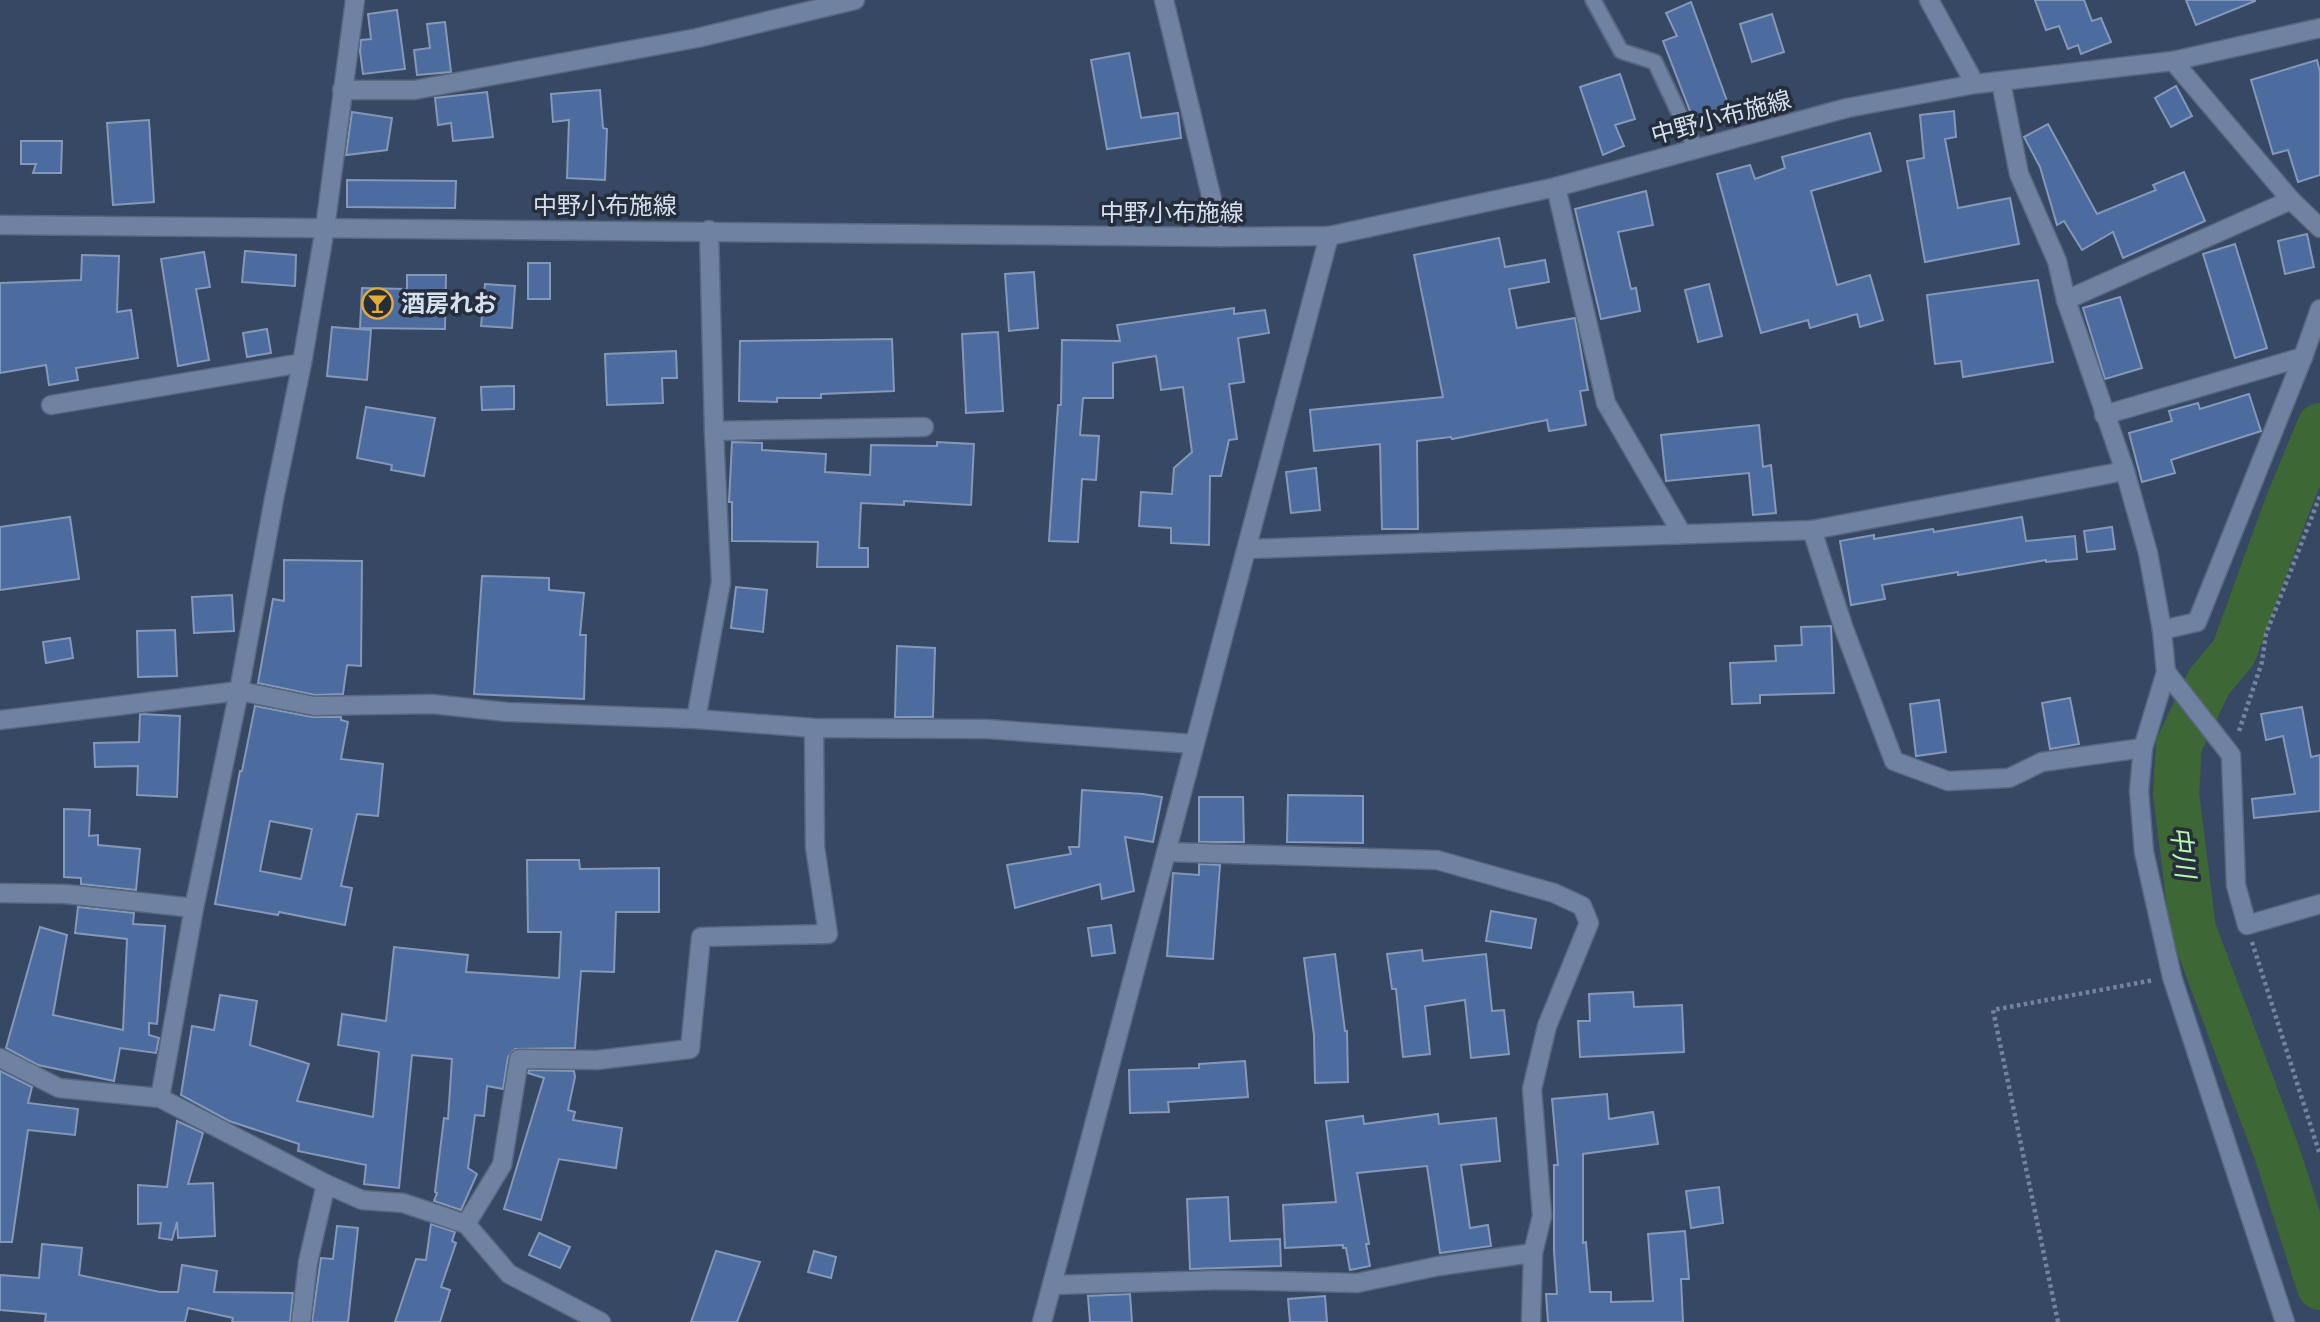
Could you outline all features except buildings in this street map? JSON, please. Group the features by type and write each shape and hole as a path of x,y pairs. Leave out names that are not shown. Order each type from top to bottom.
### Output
{"street":[{"path":"160,1098 194,908 302,363 325,228 355,0"},
{"path":"342,90 414,90 697,38 855,0"},
{"path":"1164,0 1221,237"},
{"path":"1928,0 1975,83"},
{"name":"中野小布施線","path":"0,225 1329,236 1556,187 1847,108 1975,83 2173,61 2320,28"},
{"path":"2173,61 2291,200 2320,228"},
{"path":"2001,82 2019,174 2057,261 2066,300 2124,471 2148,553 2162,630 2166,672 2143,748 2139,791 2144,852 2172,977 2285,1322"},
{"path":"1556,187 1606,403 1682,534"},
{"path":"2066,300 2291,200"},
{"path":"696,719 721,582 709,230"},
{"path":"1042,1322 1329,236"},
{"path":"2162,630 2197,622 2320,309"},
{"path":"2104,415 2303,357"},
{"path":"51,405 302,363"},
{"path":"714,431 924,427"},
{"path":"1247,549 1812,530 2124,471"},
{"path":"1812,530 1844,629 1894,761 1948,781 2009,778 2042,762 2143,748"},
{"path":"2166,672 2231,755 2236,885 2246,925 2320,904"},
{"path":"0,720 239,691 314,706 432,704 507,712 696,719 814,728 986,729 1195,744"},
{"path":"466,1224 502,1165 519,1059 597,1060 690,1049 701,937 828,934 815,847 814,728"},
{"path":"1166,852 1437,860 1554,893 1582,906 1589,923 1547,1026 1532,1089 1542,1216 1533,1253 1531,1322"},
{"path":"0,893 66,894 194,908"},
{"path":"0,1058 58,1088 160,1098 362,1200 402,1203 466,1224 509,1274 601,1322"},
{"path":"301,1322 308,1262 326,1184"},
{"path":"1052,1285 1222,1280 1356,1283 1439,1266 1533,1253"}],"lane":[{"path":"1593,0 1621,51 1655,62 1696,149"}],"path":[{"path":"2231,755 2262,662 2266,634 2320,496"},
{"path":"2246,925 2320,1155"},
{"path":"2057,1322 1993,1010 2172,977"}],"waterway":[{"name":"中川","path":"2320,426 2287,506 2234,652 2209,682 2179,745 2176,794 2193,929 2277,1153 2320,1287"}],"place":[{"name":"酒房れお","path":"378,303"}]}
